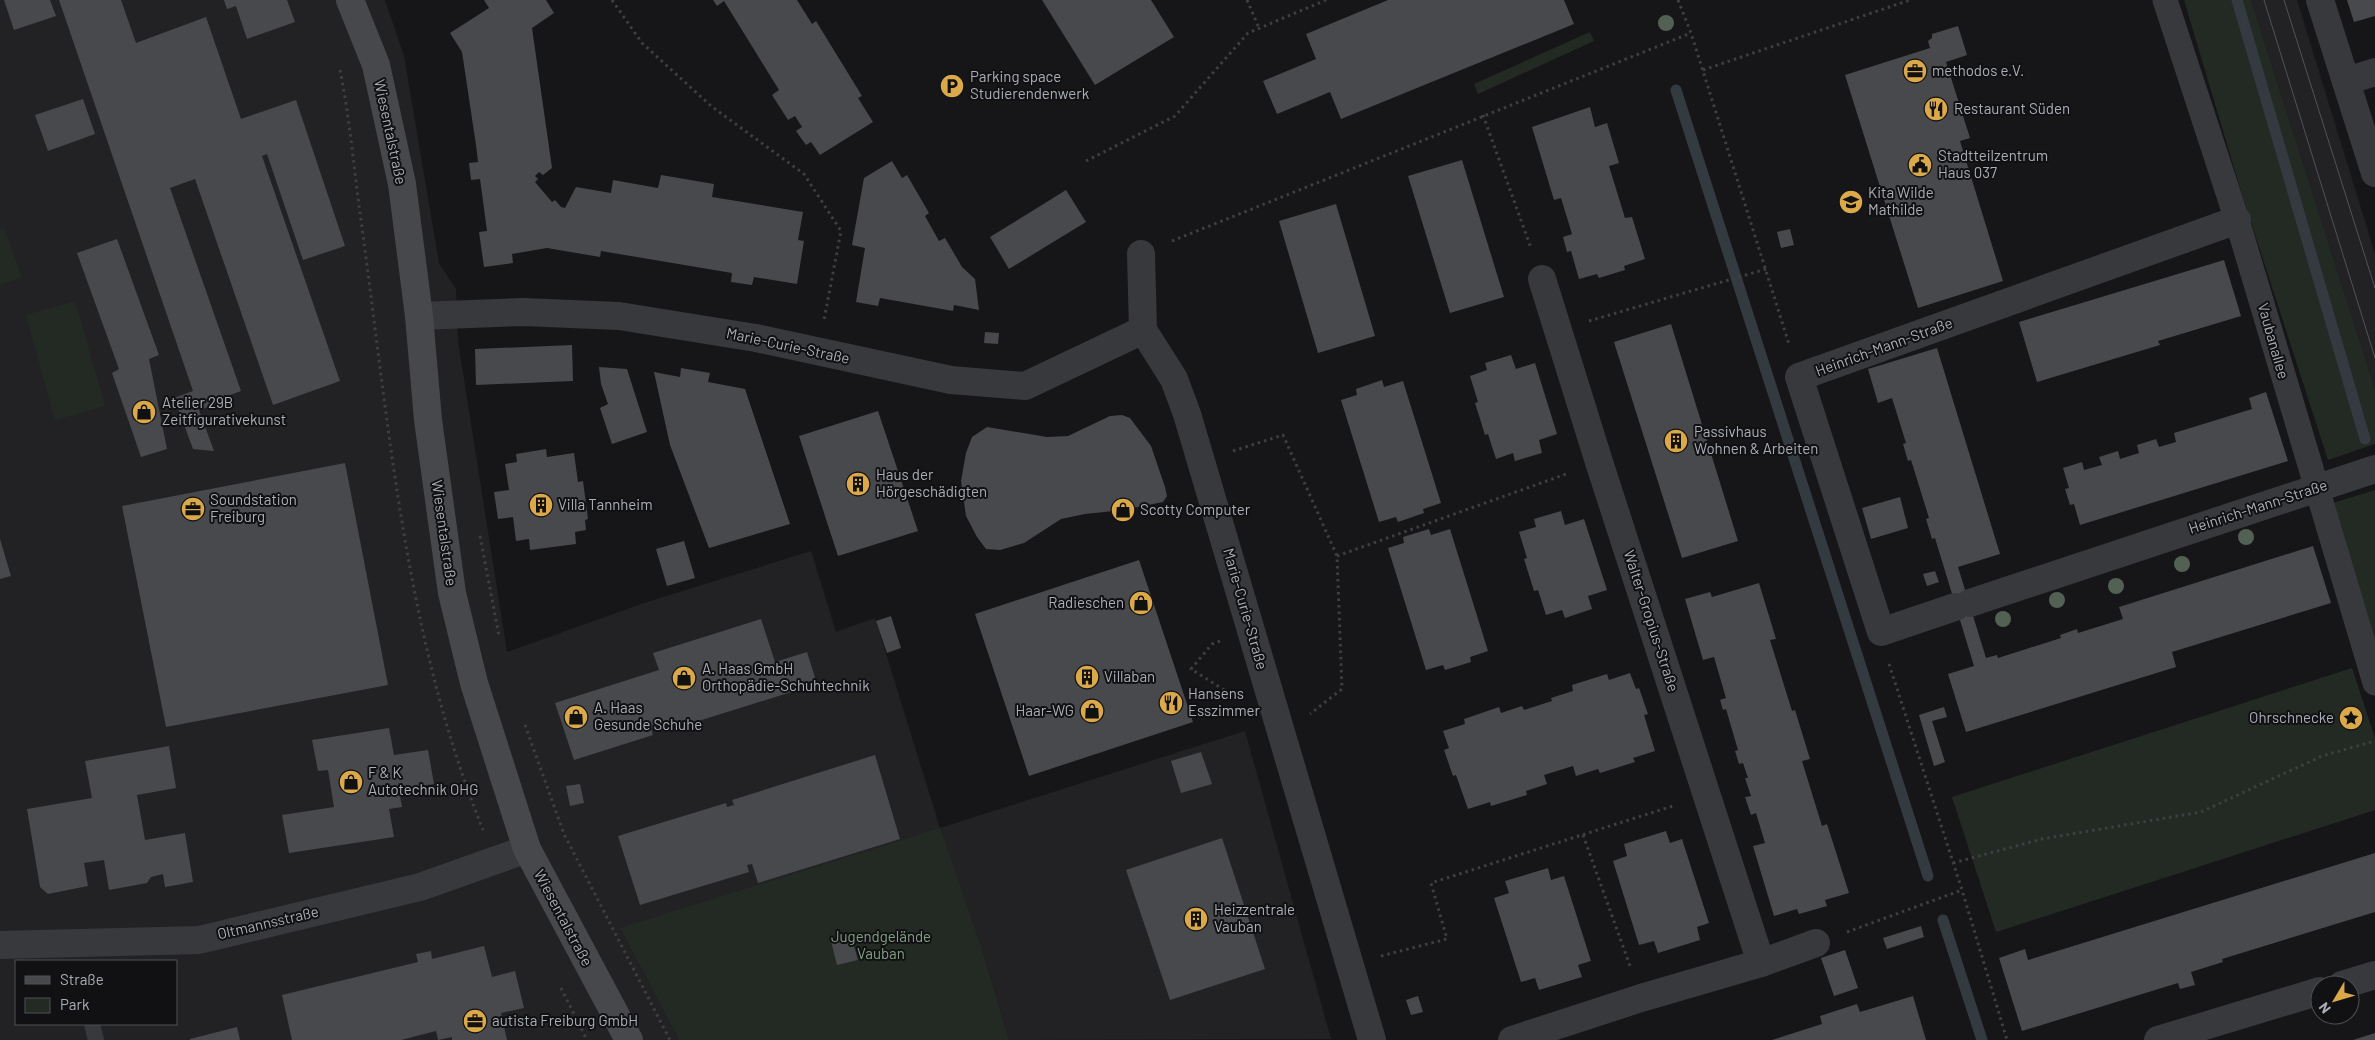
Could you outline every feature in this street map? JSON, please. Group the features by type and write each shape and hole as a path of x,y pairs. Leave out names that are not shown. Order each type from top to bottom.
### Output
{"main road":[{"name":"Wiesentalstraße","path":"350,0 376,65 402,184 419,316 428,420 452,593 474,683 527,849 629,1040"}],"street":[{"name":"Vaubanallee","path":"2166,0 2237,220 2375,683"},
{"path":"2320,0 2375,172"},
{"path":"2346,81 2375,72"},
{"name":"Heinrich-Mann-Straße","path":"2237,220 1799,377 1881,632 2375,469"},
{"path":"1141,254 1143,330"},
{"name":"Walter-Gropius-Straße","path":"1542,279 1598,462 1708,795 1761,963"},
{"name":"Marie-Curie-Straße","path":"419,316 523,312 619,316 756,338 951,380 1025,386 1143,330 1174,379 1187,414 1372,1040"},
{"name":"Oltmannsstraße","path":"0,945 76,952 199,940 420,887 527,849"},
{"path":"1512,1040 1641,998 1761,963 1816,944"},
{"path":"2360,980 2375,975"},
{"path":"2158,1040 2310,995"}],"lane":[{"path":"92,1025 96,1040"}],"path":[{"path":"612,0 642,43 711,106 804,174 841,231 818,352"},
{"path":"1247,0 1259,28"},
{"path":"1086,161 1175,116 1248,33 1326,0"},
{"path":"1678,0 1703,70 1799,377"},
{"path":"1703,70 1910,0"},
{"path":"1141,254 1483,114 1691,33"},
{"path":"1483,114 1542,279"},
{"path":"1558,330 1766,269"},
{"path":"1230,451 1283,434 1337,556 1342,689 1306,718"},
{"path":"1337,556 1598,462"},
{"path":"479,530 501,644"},
{"path":"1881,632 1893,677 1954,863 2007,1040"},
{"path":"1191,669 1229,693 1267,684"},
{"path":"522,718 564,834 670,1040"},
{"path":"1954,863 2042,839 2201,812 2259,787 2322,756 2375,741"},
{"path":"1350,964 1447,939 1431,883 1708,795"},
{"path":"1583,835 1641,998"},
{"path":"1816,944 1962,890"}],"shaded area":[{"path":"0,0 385,0 404,56 439,263 456,289 458,341 507,652 644,603 811,551 836,632 875,618 940,828 1245,731 1331,1039 1009,1040 982,949 620,928 679,1040 0,1040"},
{"path":"2251,0 2297,0 2375,254 2375,389"}],"green space":[{"path":"2184,0 2251,0 2375,389 2375,444 2328,460 2241,191"},
{"path":"1590,32 1594,41 1478,94 1474,84"},
{"path":"4,228 22,277 0,285 0,229"},
{"path":"75,301 105,406 55,420 26,315"},
{"path":"2375,490 2375,645 2333,503"},
{"path":"2352,668 2375,738 2375,810 1996,932 1952,797"},
{"name":"Jugendgelände Vauban","path":"940,828 982,949 1009,1040 679,1040 620,928"}],"building":[{"path":"4,0 50,0 56,16 14,30"},
{"path":"59,0 121,0 136,43 206,17 241,119 296,100 345,246 303,260 267,154 262,156 340,381 273,405 195,179 170,188 241,391 222,398 224,402 199,410 214,451 193,449 174,398 193,391"},
{"path":"224,0 287,0 295,22 247,39 236,6 227,9"},
{"path":"484,0 546,0 554,13 532,28 552,168 543,175 539,172 535,176 538,179 535,182 552,202 555,200 561,207 565,208 576,187 611,193 613,180 658,188 661,175 714,184 712,197 803,212 798,240 804,241 797,284 754,277 752,285 731,282 732,273 601,251 600,257 547,248 512,254 513,263 484,267 479,232 487,231 480,179 471,180 469,163 478,162 476,145 462,52 450,33 489,8"},
{"path":"713,0 797,0 812,24 816,21 862,96 858,98 873,122 820,155 811,142 806,145 796,131 802,127 795,116 788,120 772,95 779,90 724,1 717,6"},
{"path":"1042,0 1151,0 1174,37 1095,85"},
{"path":"1388,0 1564,0 1574,24 1341,119 1330,92 1277,114 1263,81 1316,59 1306,34"},
{"path":"2347,0 2375,0 2375,16 2354,22"},
{"name":"Stadtteilzentrum Haus 037","path":"1958,26 1967,55 1946,62 1970,138 1960,141 2003,281 1918,308 1845,75 1930,48 1928,41 1932,38 1932,34"},
{"path":"83,99 95,134 48,151 35,115"},
{"path":"1590,107 1595,127 1607,123 1619,163 1609,166 1625,218 1632,217 1645,259 1624,266 1625,270 1599,278 1597,274 1579,279 1571,251 1567,252 1563,237 1572,234 1561,198 1554,200 1532,127"},
{"path":"1462,160 1504,297 1450,313 1408,176"},
{"path":"892,161 902,178 907,175 929,213 925,216 939,241 945,238 962,267 975,279 979,310 954,305 953,311 880,298 878,306 856,302 865,248 852,245 864,178"},
{"path":"1066,190 1086,222 1009,269 990,237"},
{"path":"1336,204 1375,336 1318,353 1279,221"},
{"path":"1790,229 1794,245 1781,248 1777,232"},
{"path":"117,239 159,355 149,359 167,449 141,457 112,373 119,369 77,253"},
{"path":"2224,260 2241,316 2158,341 2160,345 2037,382 2019,322"},
{"name":"Passivhaus Wohnen & Arbeiten","path":"1671,324 1738,541 1682,558 1614,342"},
{"path":"985,332 999,333 998,344 984,343"},
{"path":"572,345 573,381 476,385 475,349"},
{"path":"1937,348 2000,554 1958,567 1986,658 1997,655 1998,658 2061,638 2060,635 2077,629 2078,633 2123,619 2119,607 2313,546 2331,603 2172,652 2176,667 1966,732 1948,674 1974,666 1935,538 1932,539 1926,519 1929,518 1911,460 1908,461 1903,444 1906,443 1892,398 1878,403 1868,369"},
{"path":"1511,355 1516,369 1535,363 1557,434 1539,440 1542,453 1515,461 1513,453 1496,459 1488,434 1485,435 1475,403 1478,402 1470,376 1487,370 1485,363"},
{"path":"599,367 627,369 647,432 612,444 600,408 608,404 601,384"},
{"path":"681,368 710,373 708,382 745,389 790,524 709,548 670,445 654,372 680,377"},
{"path":"1382,380 1384,387 1403,381 1441,503 1423,509 1424,513 1398,522 1396,517 1379,522 1341,400 1357,395 1356,389"},
{"path":"2266,392 2288,461 2080,525 2074,504 2070,505 2065,489 2069,488 2063,468 2082,462 2084,470 2102,465 2099,457 2118,451 2120,459 2139,453 2137,445 2156,439 2159,447 2176,442 2174,433 2252,409 2249,398"},
{"name":"Haus der Hörgeschädigten","path":"878,411 918,531 838,556 799,436"},
{"path":"1122,415 1130,418 1151,446 1167,496 1163,502 1061,519 1024,543 1000,550 986,549 966,516 961,481 966,453 972,437 987,427 1047,437 1068,436 1110,416"},
{"name":"Villa Tannheim","path":"546,449 547,457 574,453 578,482 583,481 588,519 585,520 586,530 575,532 576,544 530,550 529,539 516,541 513,517 498,519 494,492 509,490 505,464 517,462 516,454"},
{"path":"345,463 388,685 166,727 122,506"},
{"path":"1900,497 1908,528 1871,539 1862,508"},
{"path":"1561,511 1565,525 1584,519 1607,590 1588,596 1592,609 1565,618 1562,610 1546,615 1538,590 1534,591 1524,559 1527,558 1519,532 1536,527 1534,519"},
{"path":"1429,529 1431,535 1450,529 1488,651 1470,657 1471,662 1445,670 1443,665 1426,670 1388,548 1404,543 1403,537"},
{"path":"0,539 11,576 0,579"},
{"path":"684,541 695,578 667,586 656,549"},
{"name":"Villaban","path":"1139,560 1193,722 1029,776 975,614"},
{"path":"1935,571 1939,582 1927,586 1923,574"},
{"path":"1759,583 1776,639 1770,640 1792,711 1795,710 1810,759 1802,761 1822,826 1827,824 1849,893 1825,900 1827,906 1799,914 1797,909 1774,916 1753,846 1765,843 1756,813 1751,815 1745,797 1751,796 1745,778 1748,778 1743,763 1739,764 1735,751 1738,750 1726,709 1723,710 1720,700 1726,698 1714,657 1703,660 1685,599 1710,592 1712,597"},
{"path":"891,616 901,648 887,653 876,621"},
{"path":"761,619 775,662 807,652 817,684 676,728 675,720 651,728 653,735 574,760 555,703 659,670 653,653"},
{"path":"1630,673 1636,689 1639,688 1648,714 1644,715 1655,751 1633,758 1635,762 1600,773 1598,769 1576,776 1573,766 1544,775 1547,784 1526,791 1527,795 1491,806 1490,802 1468,809 1456,775 1453,776 1444,750 1449,748 1443,731 1465,724 1464,719 1499,707 1501,713 1522,706 1524,710 1552,701 1551,698 1573,691 1572,685 1607,674 1609,680"},
{"path":"1944,707 1947,717 1932,721 1945,762 1934,766 1919,715"},
{"path":"389,728 394,755 428,750 434,784 399,790 402,807 389,809 394,837 289,853 282,815 334,807 328,770 318,771 312,740"},
{"path":"169,746 176,788 137,795 145,840 185,833 193,882 165,887 163,874 151,877 147,883 109,890 104,860 84,863 88,886 48,894 40,887 27,809 92,798 85,761"},
{"path":"1201,752 1212,784 1181,793 1171,761"},
{"path":"875,755 900,839 758,883 752,864 747,865 749,872 640,905 618,836 726,803 727,807 734,805 732,800"},
{"path":"580,784 584,803 570,806 566,786"},
{"path":"1666,831 1670,843 1682,839 1709,923 1697,927 1700,940 1658,953 1654,941 1639,945 1613,861 1627,856 1624,844"},
{"name":"Heizzentrale Vauban","path":"1222,838 1265,969 1170,1000 1126,870"},
{"path":"2375,853 2375,912 2222,959 2223,962 2191,972 2195,985 2180,989 2178,983 2022,1031 1999,958 2025,949 2028,960"},
{"path":"1548,868 1551,880 1564,876 1591,961 1578,965 1582,977 1539,990 1535,978 1521,982 1494,898 1509,893 1505,881"},
{"path":"1921,926 1924,937 1887,949 1883,938"},
{"path":"851,936 858,960 837,965 831,941"},
{"path":"484,946 492,977 515,971 524,1008 501,1013 507,1040 452,1040 452,1037 438,1040 436,1031 401,1040 292,1040 282,995 418,962 416,954 431,951 432,959"},
{"path":"1845,950 1858,988 1834,996 1821,958"},
{"path":"1418,996 1423,1012 1411,1015 1406,1000"},
{"path":"1913,996 1926,1040 1772,1040 1822,1024 1820,1016 1857,1004 1860,1012"},
{"path":"237,1027 240,1040 190,1040 190,1039"},
{"path":"2375,1033 2375,1040 2353,1040"}],"waterway":[{"path":"2237,0 2365,439"},
{"path":"1676,90 1928,876"},
{"path":"1943,920 1982,1040"}],"tram line":[{"path":"2264,0 2375,358"},
{"path":"2284,0 2375,288"}],"place":[{"name":"methodos e.V.","path":"1915,71"},
{"name":"Parking space Studierendenwerk","path":"952,86"},
{"name":"Restaurant Süden","path":"1936,109"},
{"name":"Stadtteilzentrum Haus 037","path":"1920,165"},
{"name":"Kita Wilde Mathilde","path":"1851,202"},
{"name":"Atelier 29B Zeitfigurativekunst","path":"144,412"},
{"name":"Passivhaus Wohnen & Arbeiten","path":"1676,441"},
{"name":"Haus der Hörgeschädigten","path":"858,484"},
{"name":"Villa Tannheim","path":"541,505"},
{"name":"Soundstation Freiburg","path":"193,509"},
{"name":"Scotty Computer","path":"1123,510"},
{"name":"Radieschen","path":"1141,603"},
{"name":"Villaban","path":"1087,677"},
{"name":"A. Haas GmbH Orthopädie-Schuhtechnik","path":"684,678"},
{"name":"Hansens Esszimmer","path":"1171,703"},
{"name":"Haar-WG","path":"1092,711"},
{"name":"A. Haas Gesunde Schuhe","path":"576,717"},
{"name":"Ohrschnecke","path":"2351,718"},
{"name":"F & K Autotechnik OHG","path":"351,782"},
{"name":"Heizzentrale Vauban","path":"1196,919"},
{"name":"autista Freiburg GmbH","path":"475,1021"}]}
